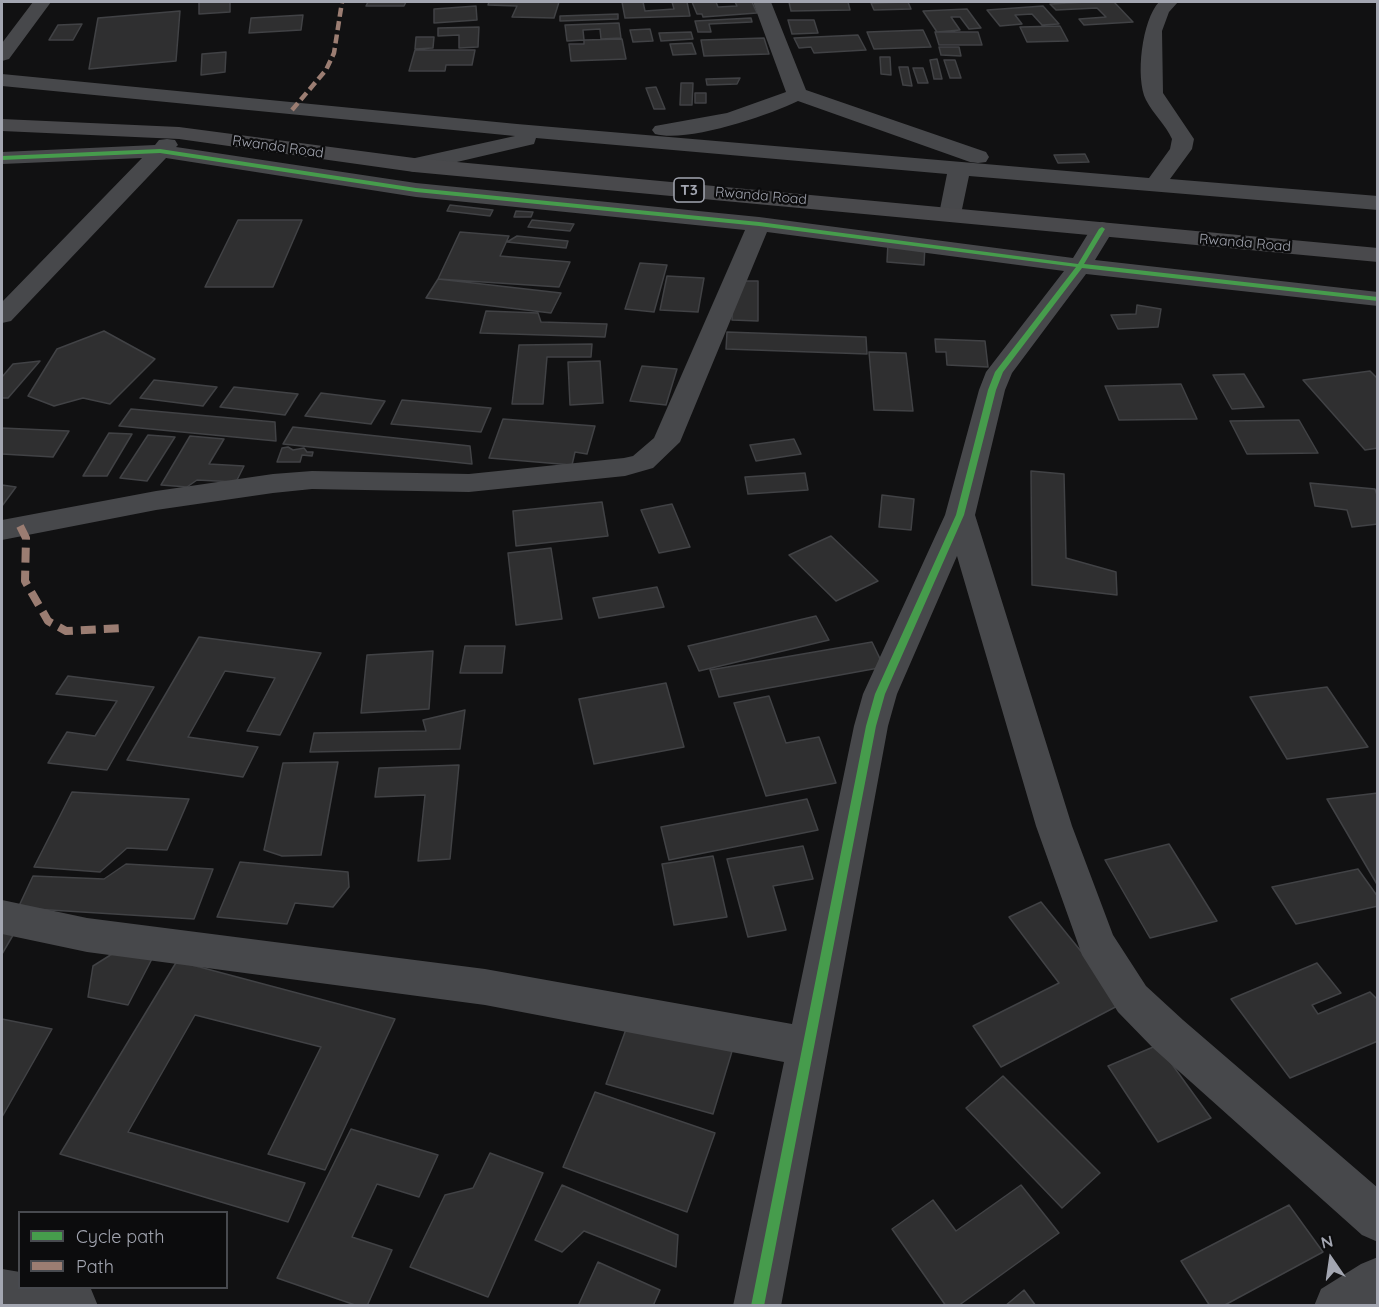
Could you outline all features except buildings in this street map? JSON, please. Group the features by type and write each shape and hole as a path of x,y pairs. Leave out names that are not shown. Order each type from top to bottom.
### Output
{"highway":[{"name":"Rwanda Road","path":"2,125 179,134 414,165 1377,255"}],"street":[{"path":"2,55 42,2"},
{"path":"762,2 797,94"},
{"path":"1155,185 1181,149 1183,140 1152,93 1153,32 1158,12 1168,2"},
{"path":"2,80 557,134 1377,203"},
{"path":"414,165 557,134 664,130 706,124 778,104 797,94 960,152 1043,176"},
{"path":"2,316 179,134"},
{"path":"2,158 160,151 417,190 759,224 1080,266 1377,299"},
{"path":"950,214 959,169"},
{"path":"2,530 231,489 289,481 469,483 625,467 643,462 666,442 759,224"},
{"path":"757,1305 869,737 880,694 960,515 992,390 999,372 1080,266 1102,229"},
{"path":"960,515 1054,826 1096,943 1132,999 1377,1219"},
{"path":"2,917 87,935 485,987 808,1047"},
{"path":"1338,1305 1377,1281"},
{"path":"2,1293 74,1305"}],"marked path":[{"path":"292,110 326,70 334,53 342,2"},
{"path":"20,526 26,538 25,581 48,621 66,631 122,628"}],"cycle path":[{"path":"2,158 160,151 416,190 759,224 1080,266 1378,299"},
{"path":"757,1306 871,726 880,694 960,515 992,390 999,372 1080,266 1102,229"}]}
